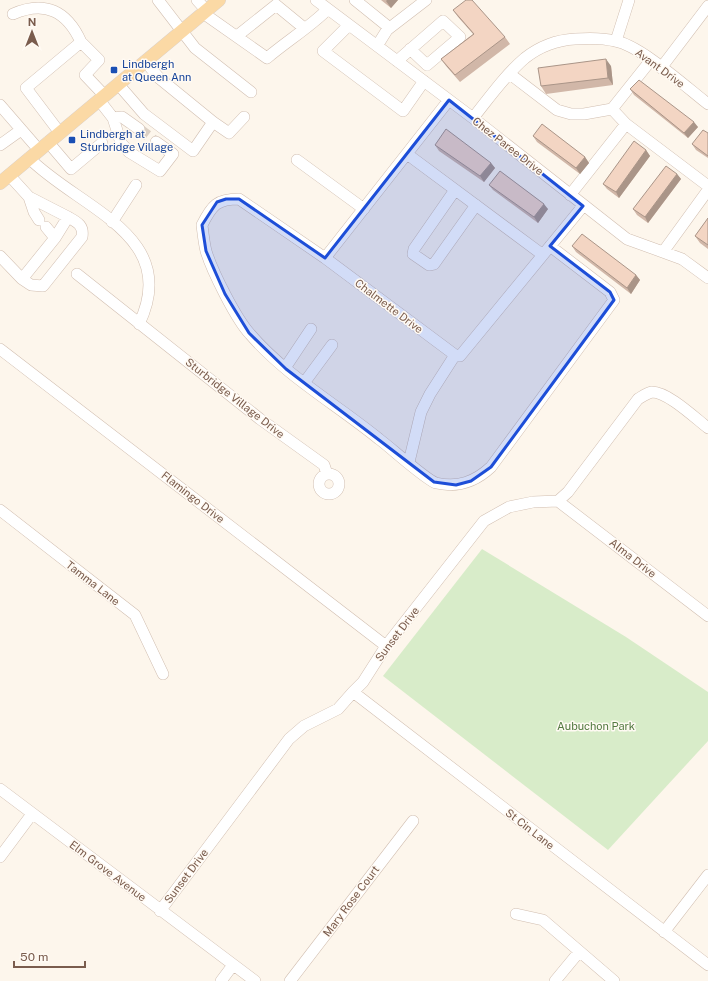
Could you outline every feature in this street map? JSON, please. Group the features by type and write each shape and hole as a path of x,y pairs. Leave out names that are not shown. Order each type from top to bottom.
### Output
{"main road":[{"path":"5,179 219,0"}],"street":[{"path":"158,0 195,48 251,92"},
{"path":"197,0 205,11 267,58 304,28 312,24 328,9"},
{"name":"Chez Paree Drive","path":"316,0 473,118 583,206 627,239 682,259 708,278"},
{"path":"355,0 382,20 386,25 387,30"},
{"path":"377,46 387,30 426,0"},
{"path":"616,41 629,0"},
{"path":"13,14 24,6 35,2 46,3 58,10 74,27 81,42 99,60 85,75 102,97 114,118 121,143 129,152 160,171 173,154 156,142"},
{"path":"237,36 276,6 304,28"},
{"path":"661,68 708,6"},
{"path":"349,24 323,51 403,111 424,82"},
{"name":"Avant Drive","path":"473,118 510,74 526,58 539,48 555,42 585,38 616,41 640,51 708,104"},
{"path":"60,133 26,88 81,42"},
{"path":"397,61 410,49"},
{"path":"510,74 557,110 571,114 584,114 612,108 651,60"},
{"path":"145,62 158,78 213,122 230,133 244,118"},
{"path":"118,84 144,114 193,151 213,122"},
{"path":"325,258 449,100"},
{"path":"0,105 39,150 71,169 102,143"},
{"path":"612,108 626,124 708,186"},
{"path":"114,118 122,116 139,129"},
{"path":"570,195 626,124"},
{"path":"0,145 21,130"},
{"path":"39,150 40,169 84,199 130,237 139,249 147,266 149,297 146,309 139,324"},
{"path":"407,154 543,255"},
{"path":"297,160 364,209"},
{"path":"0,256 22,279 31,285 43,286 82,237 83,230 80,224 29,197 5,179"},
{"path":"112,222 136,185"},
{"path":"455,190 414,249 413,254 429,265 434,264 476,205"},
{"path":"663,252 708,190"},
{"path":"29,197 34,212 55,238"},
{"name":"Chalmette Drive","path":"455,355 325,258 239,199 226,199 217,202 202,225 206,251 225,294 249,334 284,368 434,482 456,485 471,481 482,475 491,467 614,300 610,292 550,246"},
{"path":"409,462 421,412 430,394 455,355 460,356 583,206"},
{"path":"22,279 55,238 68,217"},
{"name":"Sturbridge Village Drive","path":"77,274 260,419 324,465 327,474"},
{"path":"284,368 311,329"},
{"path":"304,383 332,345"},
{"name":"Flamingo Drive","path":"0,349 386,646"},
{"path":"558,501 572,487 638,399 653,392 667,397 708,428"},
{"name":"Sunset Drive","path":"160,911 289,739 304,726 338,709 363,682 386,646 484,521 509,507 533,502 558,501"},
{"name":"Alma Drive","path":"558,501 708,616"},
{"name":"Tamma Lane","path":"0,510 135,615 163,674"},
{"name":"St Cin Lane","path":"353,692 708,965"},
{"name":"Elm Grove Avenue","path":"0,790 255,981"},
{"path":"0,857 32,814"},
{"name":"Mary Rose Court","path":"290,981 413,821"},
{"path":"664,932 708,876"},
{"path":"516,914 544,920 614,981"},
{"path":"555,981 579,952"},
{"path":"221,981 233,964"}],"highlighted area":[{"path":"449,100 583,206 550,246 610,292 614,300 491,467 471,481 456,485 434,482 286,369 249,333 225,294 206,251 202,225 217,202 226,199 239,199 325,258"}],"green space":[{"name":"Aubuchon Park","path":"482,549 626,637 708,692 708,741 608,850 383,676"}],"building":[{"path":"466,0 472,0 505,37 455,75 441,59 474,34 453,10"},
{"path":"606,59 608,78 541,86 538,68"},
{"path":"639,80 694,122 684,133 630,89"},
{"path":"542,124 585,157 576,168 533,136"},
{"path":"446,129 491,163 480,176 435,145"},
{"path":"703,130 708,133 708,156 692,144"},
{"path":"634,141 646,150 616,192 603,184"},
{"path":"666,166 677,174 645,217 633,209"},
{"path":"500,171 544,204 534,217 489,185"},
{"path":"708,218 708,245 695,236"},
{"path":"582,234 636,275 627,288 572,246"}],"tunnel":[{"path":"139,129 156,142"}],"place":[{"name":"Lindbergh at Queen Ann","path":"114,70"},
{"name":"Lindbergh at Sturbridge Village","path":"72,140"}]}
